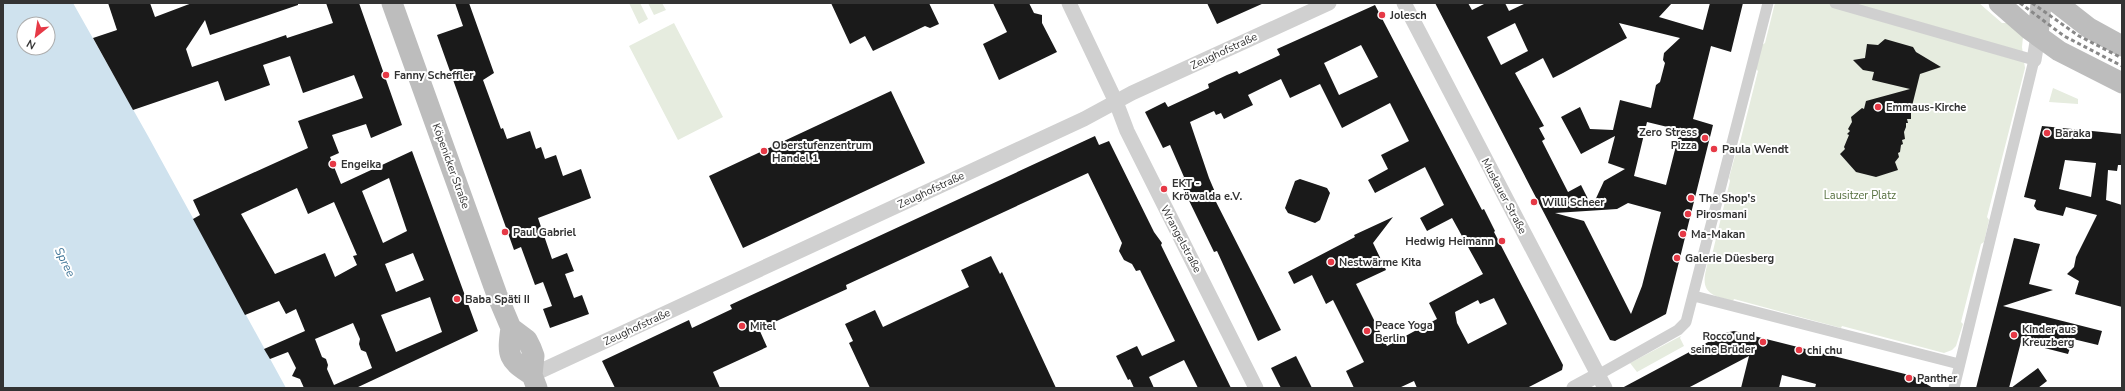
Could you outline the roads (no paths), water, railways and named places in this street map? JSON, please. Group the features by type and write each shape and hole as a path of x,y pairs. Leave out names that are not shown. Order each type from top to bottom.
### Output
{"main road":[{"name":"Köpenicker Straße","path":"392,3 497,295 511,328 527,340 534,356 535,382"},
{"path":"1999,3 2038,36 2068,57 2122,83"},
{"path":"2038,36 2042,3"},
{"path":"2057,3 2089,28 2122,46"}],"street":[{"name":"Wrangelstraße","path":"1069,3 1151,180 1178,230 1256,388"},
{"name":"Zeughofstraße","path":"535,382 1116,102 1329,3"},
{"name":"Muskauer Straße","path":"1404,3 1602,382"},
{"path":"1574,388 1602,382 1682,326 1689,315 1768,3"},
{"path":"1835,3 2034,60"},
{"path":"1954,388 2034,60 2038,36"},
{"path":"1694,296 1959,364"}],"water":[{"name":"Spree","path":"3,3 73,3 148,136 286,388 3,388"}],"railway":[{"path":"2020,3 2064,36 2122,66"},
{"path":"2032,3 2079,36 2122,58"}],"place":[{"name":"Jolesch","path":"1382,15"},
{"name":"Fanny Scheffler","path":"386,75"},
{"name":"Emmaus-Kirche","path":"1878,107"},
{"name":"Baraka","path":"2047,133"},
{"name":"Zero Stress Pizza","path":"1705,138"},
{"name":"Paula Wendt","path":"1714,149"},
{"name":"Oberstufenzentrum Handel 1","path":"764,151"},
{"name":"Engeika","path":"333,164"},
{"name":"EKT - Kröwalda e.V.","path":"1164,189"},
{"name":"The Shop's","path":"1691,198"},
{"name":"Willi Scheer","path":"1534,202"},
{"name":"Pirosmani","path":"1688,214"},
{"name":"Paul Gabriel","path":"505,232"},
{"name":"Ma-Makan","path":"1683,234"},
{"name":"Hedwig Heimann","path":"1502,241"},
{"name":"Galerie Düesberg","path":"1677,258"},
{"name":"Nestwärme Kita","path":"1331,262"},
{"name":"Baba Späti II","path":"457,299"},
{"name":"Mitel","path":"742,326"},
{"name":"Peace Yoga Berlin","path":"1367,331"},
{"name":"Kinder aus Kreuzberg","path":"2014,335"},
{"name":"Rocco und seine Brüder","path":"1763,342"},
{"name":"chi chu","path":"1799,350"},
{"name":"Panther","path":"1909,378"}],"park label":[{"name":"Lausitzer Platz","path":"1860,195"}]}
